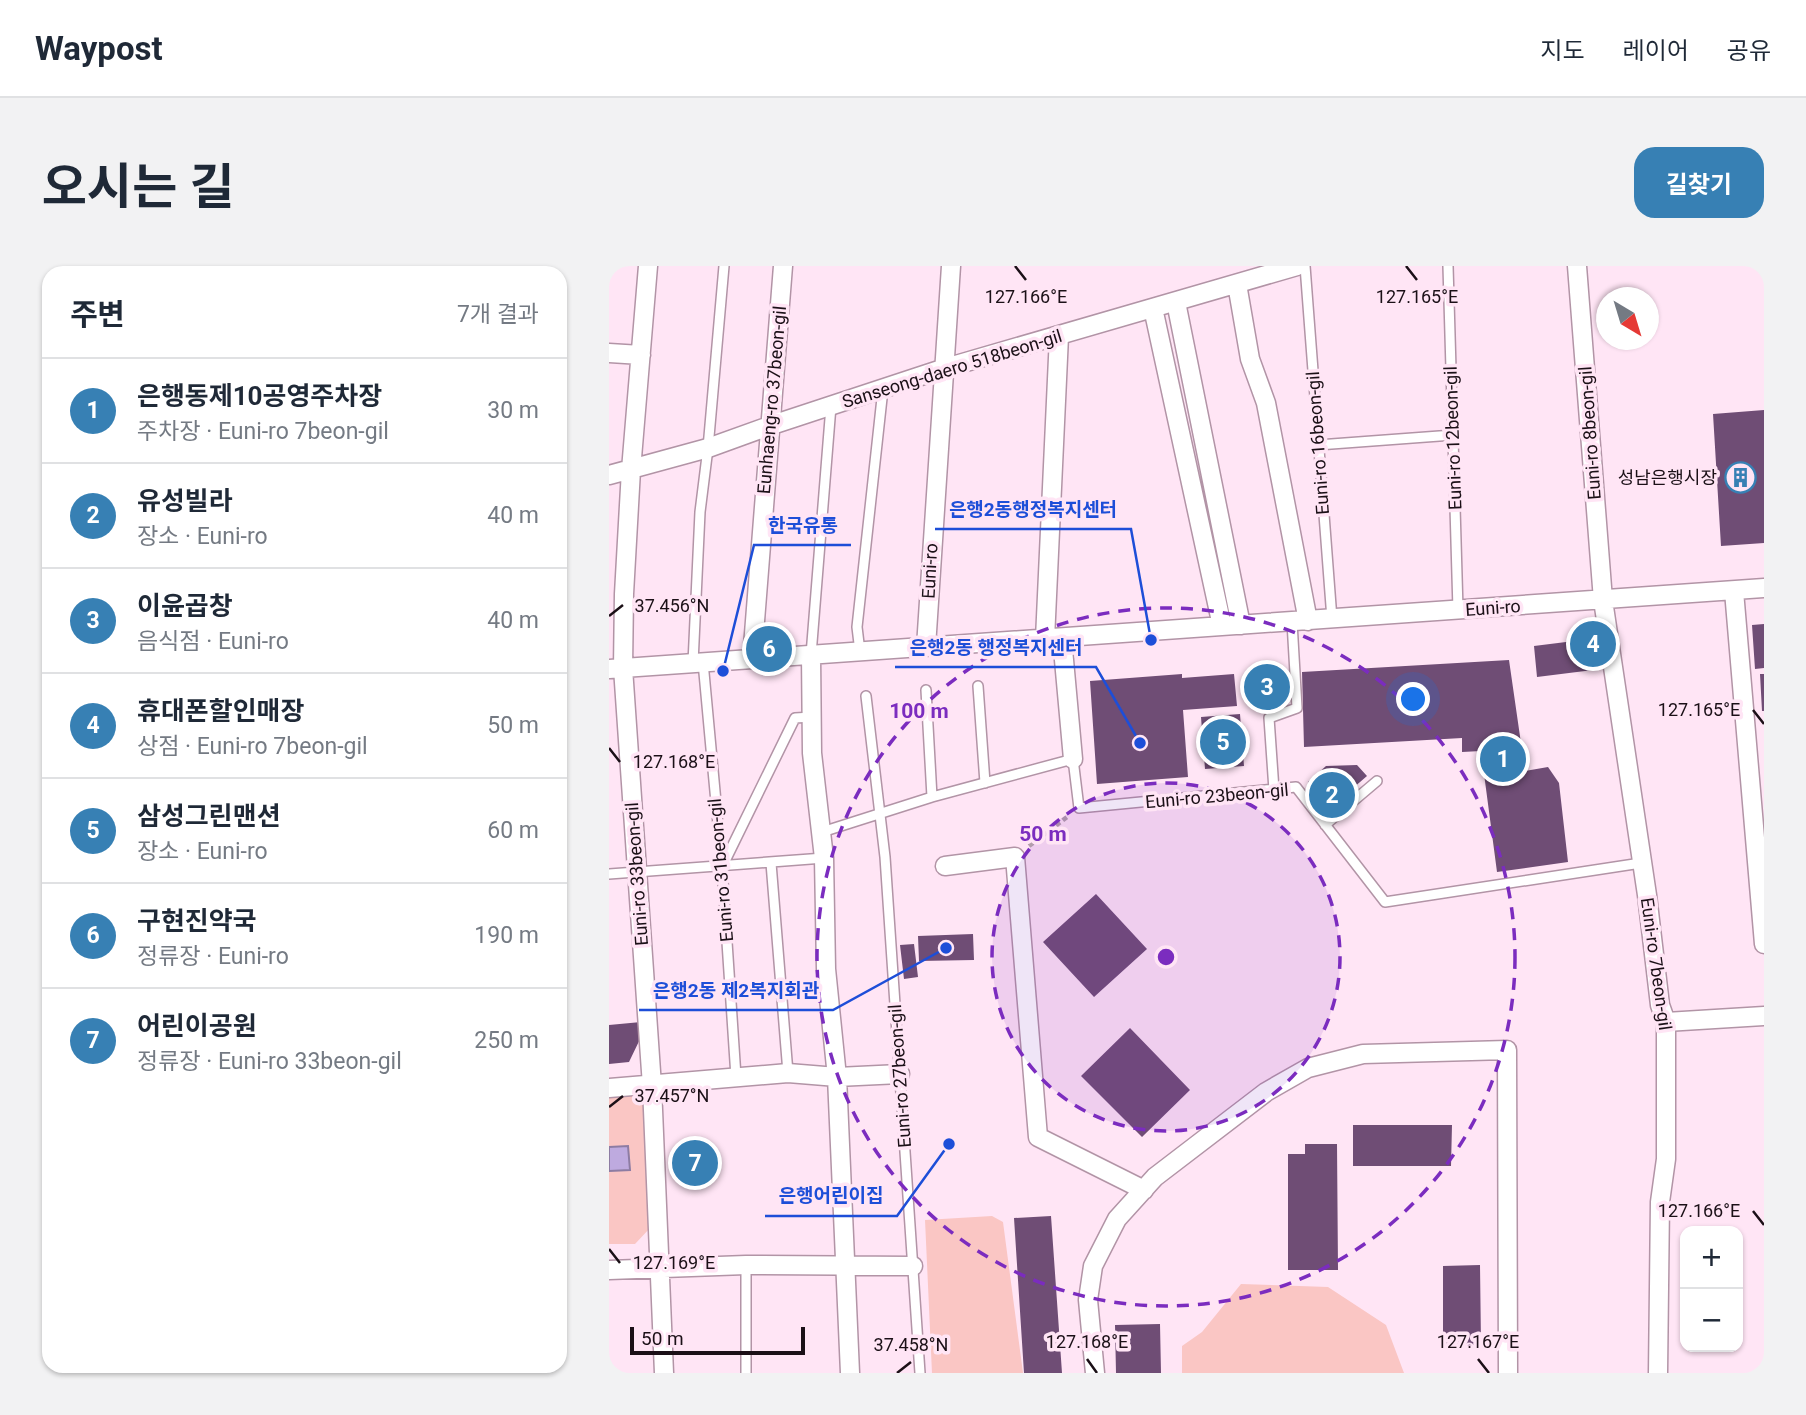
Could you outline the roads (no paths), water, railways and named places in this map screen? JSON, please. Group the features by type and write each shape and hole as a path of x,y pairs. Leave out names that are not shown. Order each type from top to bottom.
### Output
{"street":[{"path":"616,669 616,594 631,470 648,266"},
{"name":"Eunhaeng-ro 37beon-gil","path":"752,659 783,266"},
{"name":"Euni-ro","path":"926,647 942,369 951,266"},
{"name":"Sanseong-daero 518beon-gil","path":"609,475 708,448 942,369 1297,266"},
{"name":"Euni-ro 8beon-gil","path":"1577,266 1603,600"},
{"path":"1237,284 1250,359 1266,403 1300,621"},
{"path":"1176,302 1241,625"},
{"path":"1153,308 1222,626"},
{"path":"1059,336 1053,638 1073,758"},
{"path":"609,353 641,355"},
{"name":"Euni-ro","path":"616,669 1764,589"},
{"path":"1734,591 1764,944"},
{"name":"Euni-ro 7beon-gil","path":"1603,600 1660,1005 1665,1022 1666,1159 1660,1202 1658,1373"},
{"path":"811,655 812,753 824,858 826,969 837,1077 850,1373"},
{"name":"Euni-ro 33beon-gil","path":"616,669 637,873 652,1086 664,1373"},
{"path":"945,866 1015,857 1038,1137 1144,1190"},
{"path":"1665,1022 1764,1016"},
{"path":"1095,1373 1088,1300 1093,1266 1117,1219 1155,1178 1266,1092 1308,1068 1363,1054 1507,1050 1508,1373"},
{"path":"609,1088 788,1073 837,1077 900,1074"},
{"path":"609,1270 746,1265 913,1266"}],"lane":[{"path":"698,663 700,512 723,266"},
{"name":"Euni-ro 16beon-gil","path":"1305,266 1332,619"},
{"name":"Euni-ro 12beon-gil","path":"1448,266 1458,610"},
{"path":"860,652 857,627 883,387"},
{"path":"811,655 831,405"},
{"path":"1318,445 1453,435"},
{"path":"1274,790 1269,718 1297,708 1300,621"},
{"name":"Euni-ro 31beon-gil","path":"698,663 722,867 736,1077"},
{"path":"978,686 985,783"},
{"path":"926,690 932,797"},
{"name":"Euni-ro 27beon-gil","path":"866,696 881,813 919,1373"},
{"path":"722,867 795,718 812,717"},
{"path":"822,832 932,797 1073,758"},
{"name":"Euni-ro 23beon-gil","path":"1073,758 1079,808 1296,787 1385,902 1641,863"},
{"path":"1325,825 1377,781"},
{"path":"609,874 824,858"},
{"path":"771,863 788,1073"},
{"path":"746,1265 746,1373"}],"place":[{"name":"성남은행시장","path":"1740,478"},
{"name":"은행2동행정복지센터","path":"1151,640"},
{"name":"휴대폰할인매장","path":"1593,644"},
{"name":"구현진약국","path":"769,649"},
{"name":"한국유통","path":"723,671"},
{"name":"이윤곱창","path":"1267,687"},
{"name":"삼성그린맨션","path":"1223,742"},
{"name":"은행2동 행정복지센터","path":"1140,743"},
{"name":"은행동제10공영주차장","path":"1503,759"},
{"name":"유성빌라","path":"1332,795"},
{"name":"은행2동 제2복지회관","path":"946,948"},
{"name":"은행어린이집","path":"949,1144"},
{"name":"어린이공원","path":"695,1163"}]}
